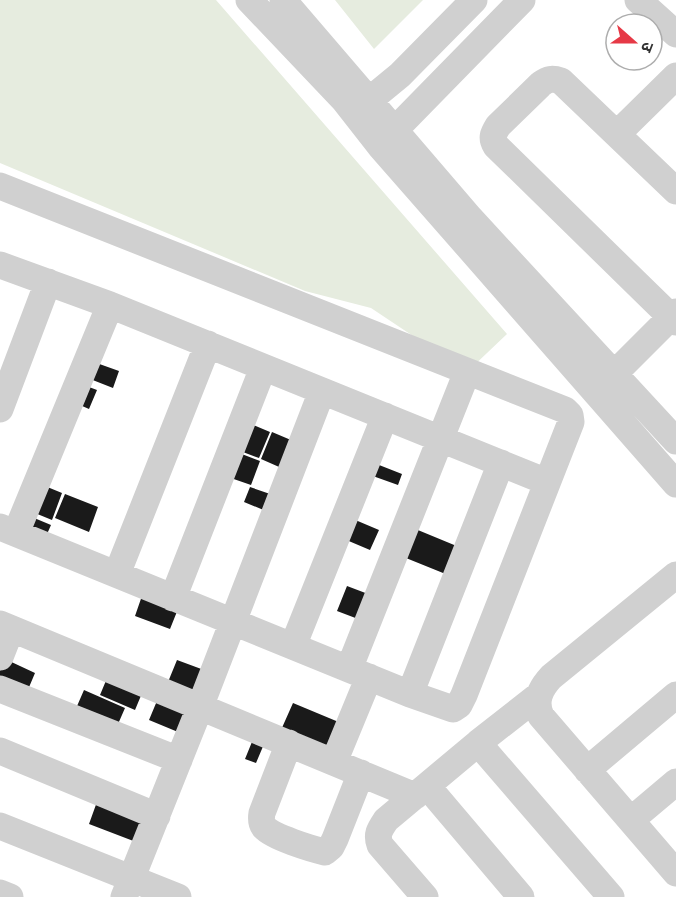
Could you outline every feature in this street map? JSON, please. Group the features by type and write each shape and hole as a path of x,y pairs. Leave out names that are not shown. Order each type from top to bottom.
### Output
{"street":[{"path":"249,0 362,107"},
{"path":"283,0 387,138 470,218 605,383 676,484"},
{"path":"362,107 400,75 474,0"},
{"path":"387,138 522,0"},
{"path":"638,0 676,34"},
{"path":"617,134 676,76"},
{"path":"565,410 583,402 674,317 496,146 493,134 498,126 541,84 554,78 561,81 676,191"},
{"path":"0,186 565,410 570,415 571,422 459,705 453,709 447,709 8,530 110,305"},
{"path":"0,265 110,305 547,482"},
{"path":"0,409 48,282"},
{"path":"117,574 208,344"},
{"path":"173,598 263,368"},
{"path":"334,762 359,673 441,439 468,372"},
{"path":"605,383 676,441"},
{"path":"128,888 201,707 322,391"},
{"path":"292,646 385,416"},
{"path":"410,694 501,463"},
{"path":"425,897 387,854 377,837 386,820 478,742 538,696 551,677 674,581"},
{"path":"0,657 6,626 361,773 421,791 521,897"},
{"path":"0,689 179,760"},
{"path":"587,770 676,695"},
{"path":"538,696 538,709 541,716 676,873"},
{"path":"478,742 610,897"},
{"path":"289,743 262,813 261,822 265,829 273,833 325,852 335,839 361,773"},
{"path":"0,752 157,816"},
{"path":"631,820 676,782"},
{"path":"0,826 128,888 178,897"},
{"path":"0,893 10,897"}],"shaded area":[{"path":"0,0 216,0 507,334 467,372 371,308 305,291 0,163"},
{"path":"335,0 423,0 374,49"}],"building":[{"path":"91,361 119,371 113,388 85,377"},
{"path":"81,384 97,390 89,409 73,402"},
{"path":"246,422 270,432 259,458 235,449"},
{"path":"272,432 298,443 286,470 261,459"},
{"path":"234,451 260,461 251,485 225,476"},
{"path":"374,463 402,474 398,485 370,475"},
{"path":"40,484 62,493 52,520 30,511"},
{"path":"250,487 273,495 266,511 244,502"},
{"path":"65,494 98,507 89,532 55,518"},
{"path":"27,515 51,525 44,541 20,531"},
{"path":"353,519 379,530 370,550 344,539"},
{"path":"413,528 459,547 448,575 401,556"},
{"path":"347,586 376,597 366,622 337,611"},
{"path":"144,590 180,604 170,629 135,616"},
{"path":"5,659 35,673 27,692 0,680 0,671"},
{"path":"177,660 204,670 196,692 168,682"},
{"path":"110,671 145,686 135,710 100,695"},
{"path":"84,690 125,708 115,731 74,713"},
{"path":"159,696 187,707 178,732 149,720"},
{"path":"293,703 341,723 329,750 281,730"},
{"path":"256,732 267,737 256,763 245,759"},
{"path":"98,799 146,817 136,842 89,824"}]}
